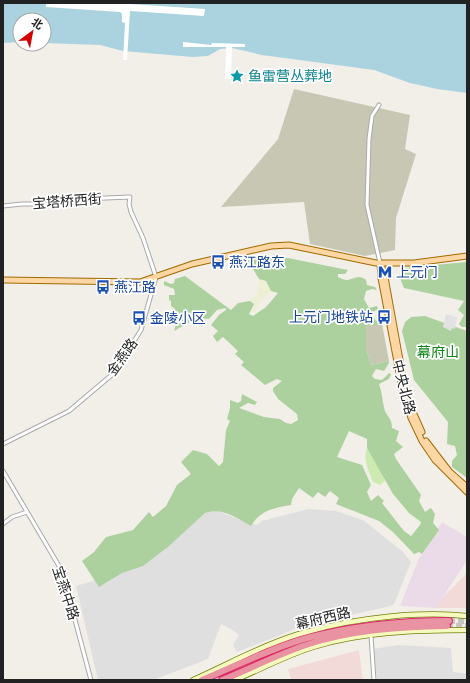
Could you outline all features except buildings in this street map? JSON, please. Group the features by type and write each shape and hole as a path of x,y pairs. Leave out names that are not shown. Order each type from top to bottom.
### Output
{"highway":[{"name":"幕府西路","path":"202,680 261,655 320,635 392,623 448,623 393,628 334,638 303,646 222,680"}],"main road":[{"path":"3,281 140,282 192,264 271,246 289,245 381,265 414,263 467,256"},
{"name":"中央北路","path":"381,265 404,382 414,417 434,453 449,471 467,487"},
{"name":"中央北路","path":"381,265 401,383 411,418 422,441 435,460 467,492"},
{"name":"幕府西路","path":"193,680 280,642 310,631 374,619 414,615 467,616"},
{"name":"幕府西路","path":"235,680 313,647 371,636 410,631 467,630"}],"street":[{"name":"中央北路","path":"379,105 372,116 369,139 367,205 381,265"},
{"name":"宝塔桥西街","path":"3,206 22,204 57,204 82,199 130,197 129,204 131,212 143,238 155,278"},
{"name":"金燕路","path":"3,444 69,411 114,373 141,330 155,278"},
{"name":"宝燕中路","path":"3,471 62,571 91,680"},
{"path":"3,524 12,517 27,512"},
{"path":"371,636 374,680"}],"shaded area":[{"path":"294,89 410,115 405,149 416,154 396,218 395,250 365,256 310,244 304,202 221,207 278,139"},
{"path":"259,279 266,281 271,291 260,302 255,313 250,311 250,301 257,293"},
{"path":"446,314 457,317 455,329 452,328 451,331 443,327"},
{"path":"382,324 389,361 371,365 366,348 366,326"},
{"path":"211,509 257,525 262,521 308,509 336,511 363,520 402,551 411,562 394,604 390,606 300,627 237,652 233,645 239,635 221,624 208,659 153,680 98,680 76,586 116,574 203,510"},
{"path":"442,522 467,537 467,560 436,608 400,606 419,558"},
{"path":"467,573 467,608 436,608 443,597"},
{"path":"399,645 451,648 453,672 467,674 467,680 377,680 373,649"},
{"path":"359,650 363,680 291,680 288,669"}],"green space":[{"path":"265,256 288,258 348,270 345,274 338,274 338,277 347,280 361,277 366,280 367,285 375,287 377,290 372,289 366,291 364,299 369,308 377,306 378,309 373,312 373,317 376,321 381,320 382,324 366,326 366,348 371,365 389,361 389,363 384,371 376,369 372,376 375,379 382,380 389,373 391,374 389,379 379,384 385,410 391,421 392,428 399,431 396,441 403,447 394,454 421,495 419,501 425,512 431,508 435,514 433,523 439,530 422,554 419,552 414,554 393,532 379,521 336,504 339,498 330,491 325,497 318,492 313,498 299,488 292,499 291,505 263,513 251,526 223,512 217,511 205,513 169,546 143,566 122,573 99,587 82,561 94,552 106,537 133,530 149,512 153,517 166,506 177,485 191,474 181,462 193,450 207,454 219,466 223,462 226,430 230,421 227,419 230,408 230,400 238,403 241,401 242,394 257,402 255,405 248,403 239,408 264,417 280,419 286,423 291,424 298,420 297,414 278,399 273,391 273,388 282,381 277,379 265,385 241,365 244,362 235,354 238,351 223,337 217,342 213,336 218,331 211,325 219,315 226,310 226,308 217,310 209,319 197,318 174,331 177,321 173,316 175,309 171,306 169,295 175,295 174,289 164,285 164,281 171,284 174,283 175,279 185,276 231,310 238,303 250,301 254,304 249,314 253,316 266,307 278,293 271,291 266,281 259,279 253,269 240,260","holes":["349,431 367,439 367,448 393,494 409,513 421,522 411,536 404,531 382,503 384,501 378,495 371,501 367,492 371,485 362,465 337,457"]},
{"name":"幕府山","path":"467,262 467,327 462,327 459,324 464,315 458,310 464,301 404,288 399,276 402,268"},
{"name":"幕府山","path":"425,316 467,331 467,478 452,467 452,461 457,455 455,446 447,444 448,422 414,380 402,331 405,322 411,317"},
{"path":"367,448 380,469 385,481 380,485 373,482 368,469 366,461"}],"water":[{"path":"3,3 467,3 467,93 437,89 410,83 374,70 262,55 232,48 220,49 208,56 193,57 123,51 100,45 52,43 52,12 12,12 12,42 3,43"}],"pier":[{"path":"46,3 115,3 205,9 204,16 130,11 127,60 123,60 125,23 122,22 122,14 120,12 46,7"},
{"path":"183,42 211,45 212,43 245,44 245,47 232,47 231,79 225,79 226,47 183,47"}],"tunnel":[{"path":"449,621 467,621"},
{"path":"447,626 467,626"}],"place":[{"name":"鱼雷营丛葬地","path":"237,76"},
{"name":"燕江路东","path":"218,262"},
{"name":"上元门","path":"385,272"},
{"name":"燕江路","path":"103,287"},
{"name":"上元门地铁站","path":"384,317"},
{"name":"金陵小区","path":"139,318"}]}
